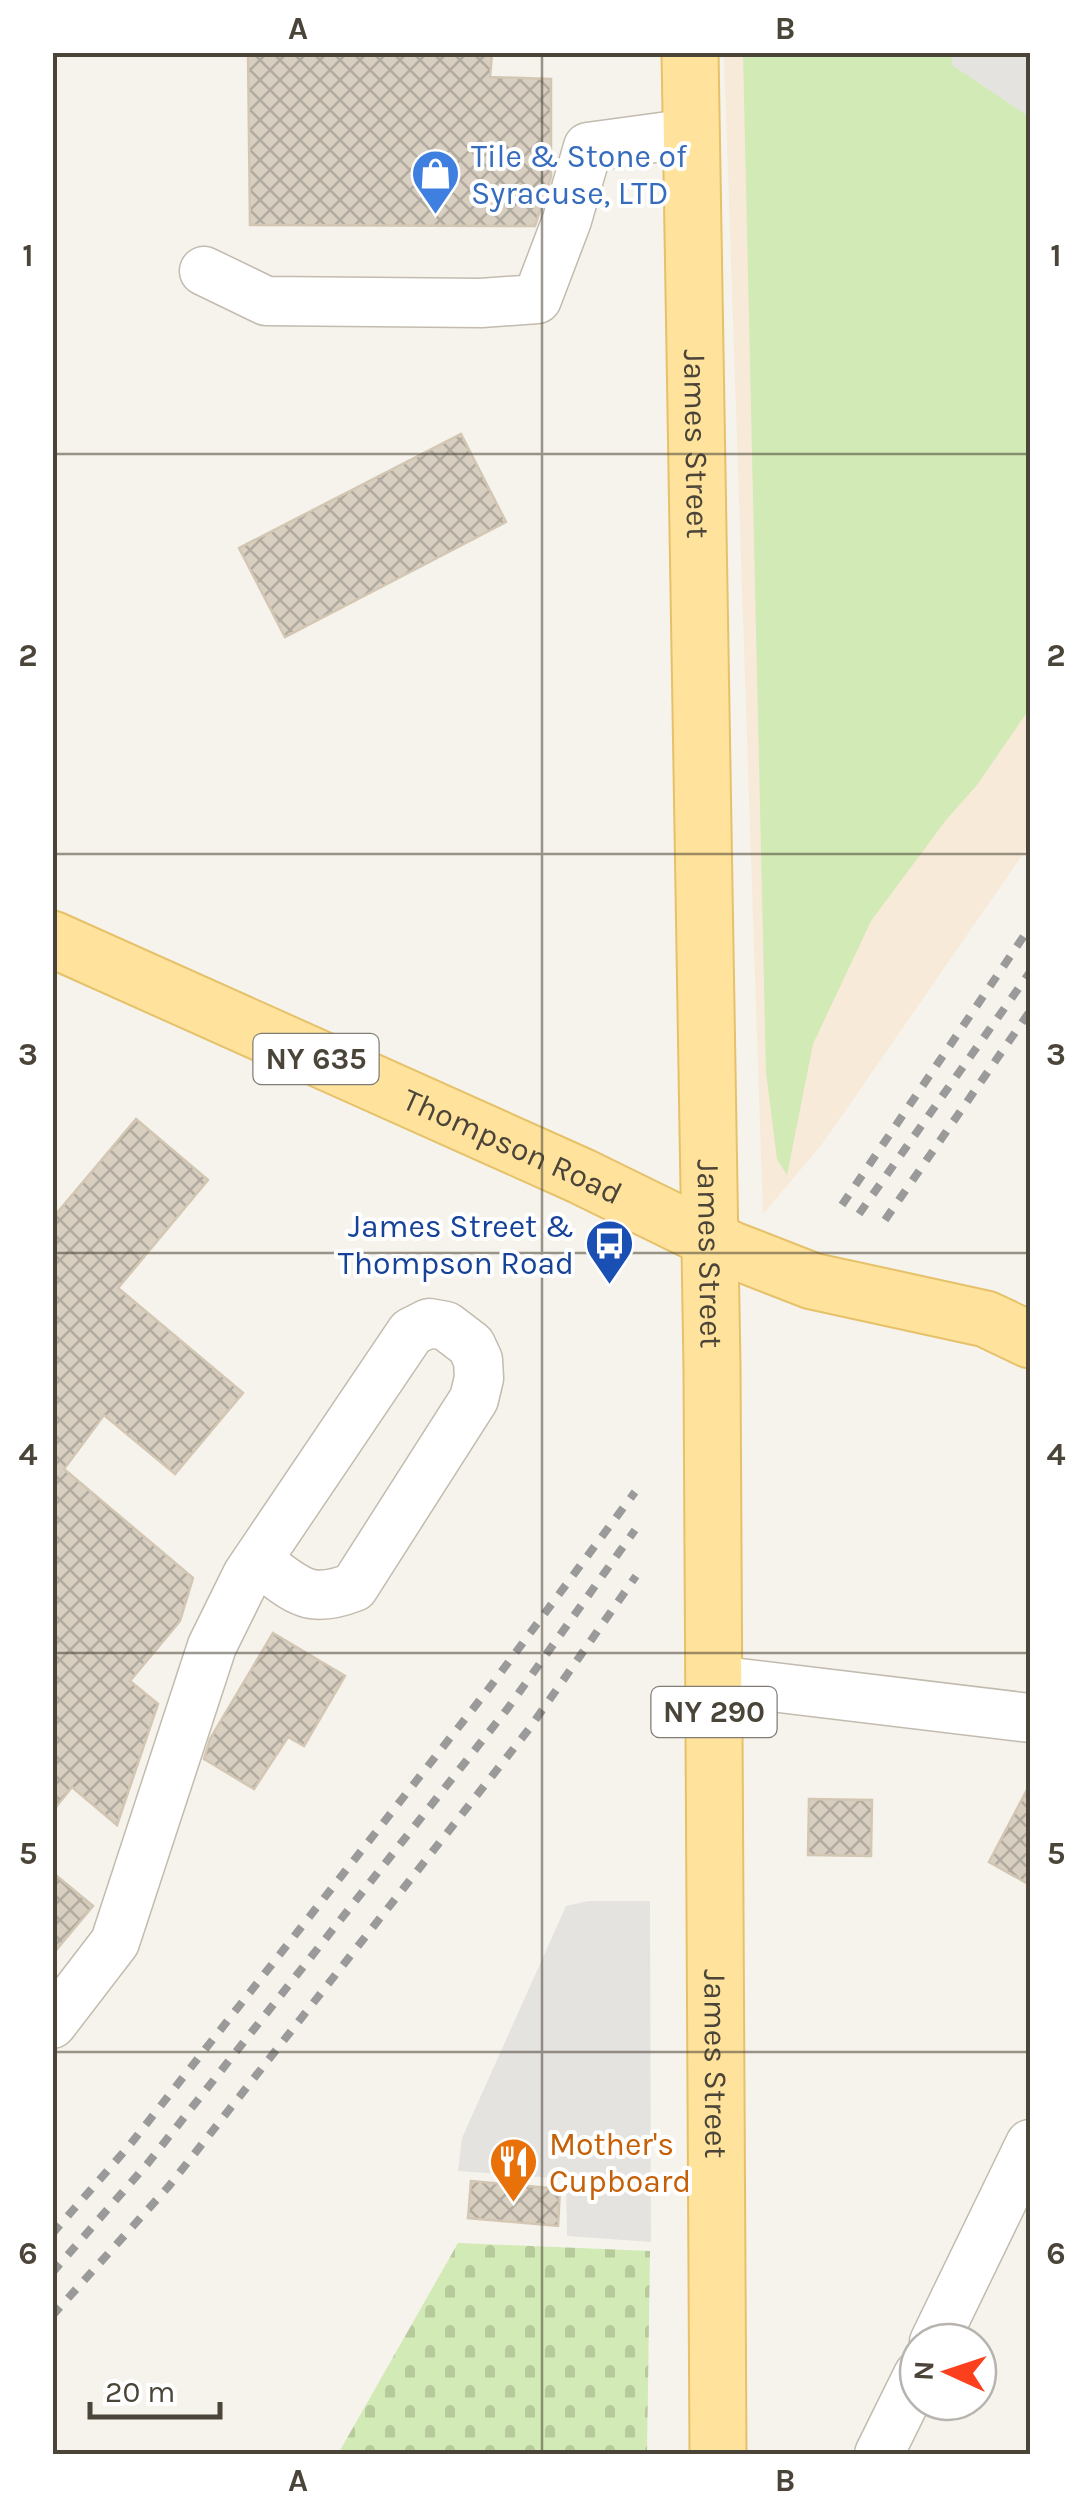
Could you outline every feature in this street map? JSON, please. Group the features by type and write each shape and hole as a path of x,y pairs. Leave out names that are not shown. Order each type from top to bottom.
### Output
{"main road":[{"name":"James Street","path":"690,52 710,1240 718,2454"},
{"name":"Thompson Road","path":"52,940 581,1176 710,1240 812,1281 1016,1322"}],"street":[{"path":"204,271 266,301 482,304 537,300 588,147 691,133"},
{"path":"52,2024 114,1942 212,1646 257,1561 412,1332 429,1322 446,1326 471,1345 478,1360 474,1399 354,1587 326,1598 305,1593 257,1561"},
{"path":"714,1680 1030,1718"},
{"path":"944,2322 1030,2144"},
{"path":"880,2454 898,2417"}],"shaded area":[{"path":"724,53 1030,53 1030,844 823,1143 763,1214"},
{"path":"952,53 1030,53 1030,117 952,65"},
{"path":"588,1901 650,1901 651,2242 567,2236 566,2179 458,2171 462,2138 566,1906"}],"green space":[{"path":"743,53 952,53 953,65 1030,117 1030,708 977,785 871,921 813,1044 787,1175 777,1159 766,1072"},
{"path":"458,2243 650,2251 647,2454 338,2454"}],"building":[{"path":"248,52 492,54 490,77 551,79 551,177 535,226 250,225"},
{"path":"461,434 506,522 285,637 239,548"},
{"path":"136,1119 208,1180 118,1288 243,1393 175,1474 104,1415 64,1469 193,1578 180,1621 130,1681 158,1704 117,1825 72,1787 52,1812 52,1219"},
{"path":"273,1633 345,1676 304,1746 288,1737 254,1789 204,1759 210,1739"},
{"path":"1030,1784 1030,1885 989,1862"},
{"path":"809,1799 872,1800 871,1856 808,1855"},
{"path":"52,1872 93,1906 52,1955"},
{"name":"Mother's Cupboard","path":"471,2181 560,2189 558,2226 468,2218"}],"railway":[{"path":"842,1205 1030,927"},
{"path":"859,1214 1030,972"},
{"path":"885,1220 1030,1011"},
{"path":"52,2234 129,2146 487,1691 635,1492"},
{"path":"52,2273 148,2163 508,1708 635,1530"},
{"path":"52,2316 169,2186 529,1729 636,1576"}],"place":[{"name":"Tile & Stone of Syracuse, LTD","path":"436,216"},
{"name":"James Street & Thompson Road","path":"609,1286"},
{"name":"Mother's Cupboard","path":"514,2204"}]}
